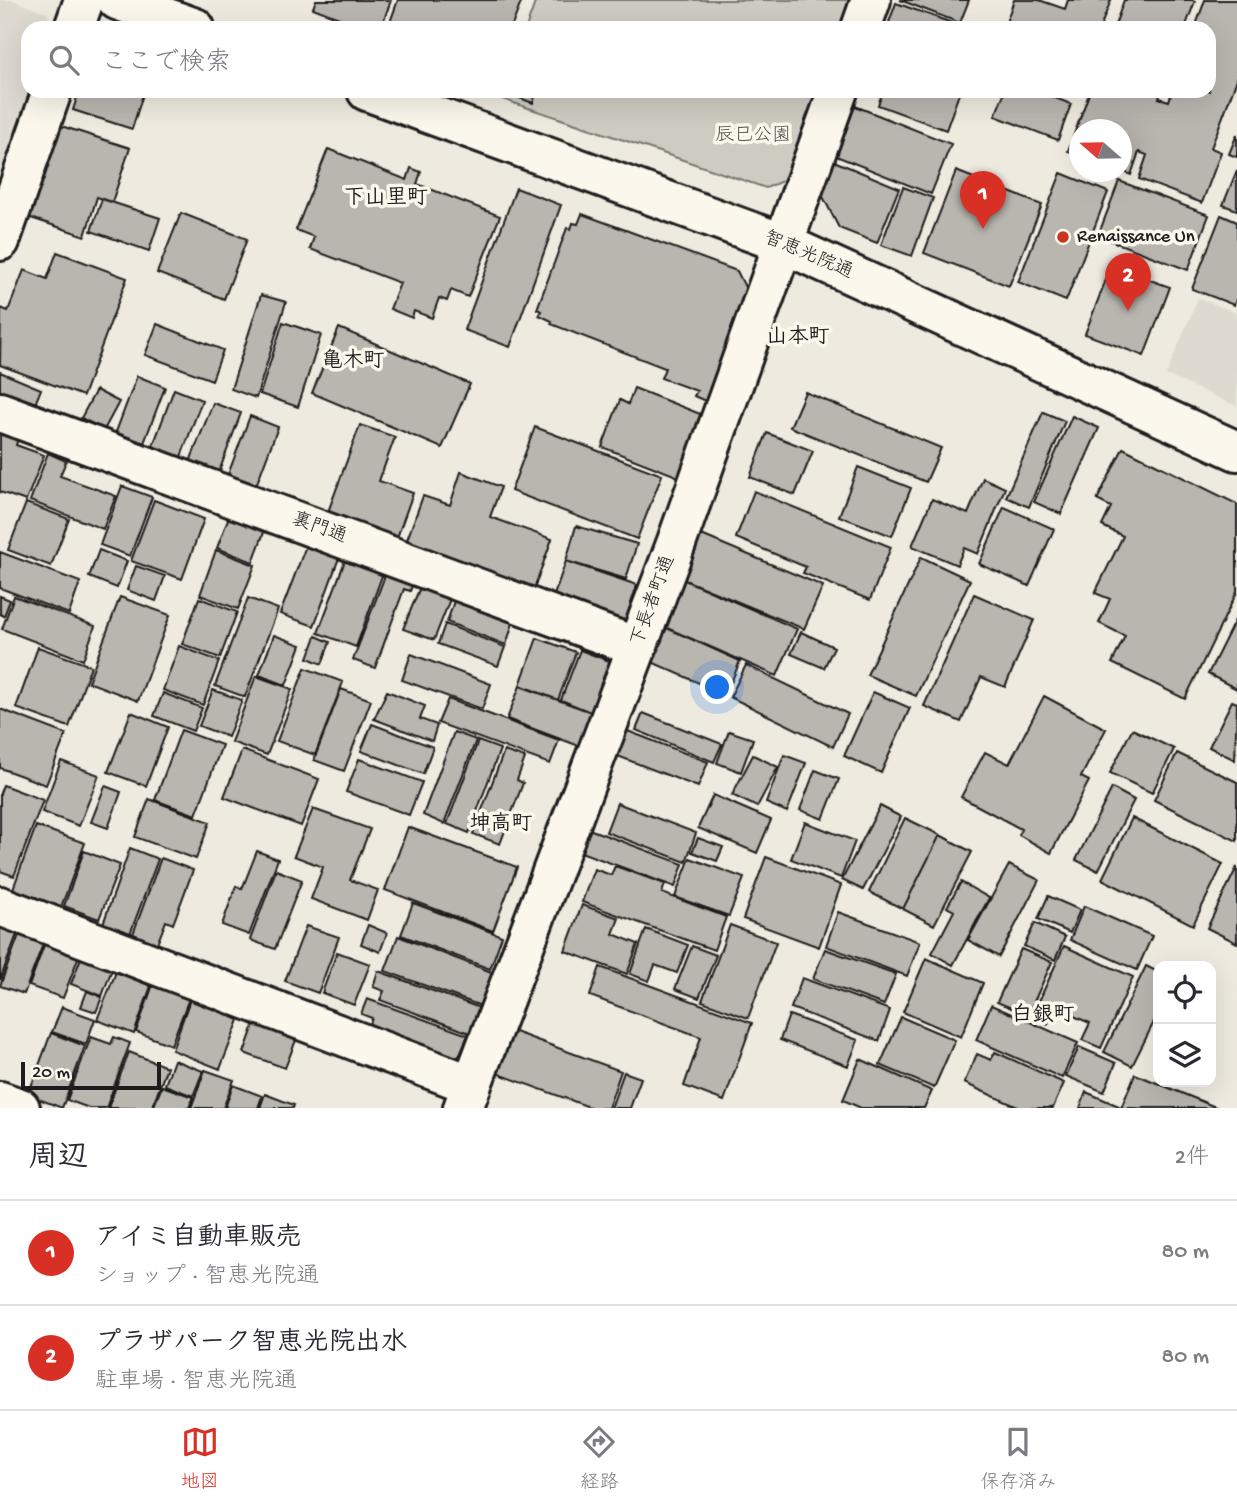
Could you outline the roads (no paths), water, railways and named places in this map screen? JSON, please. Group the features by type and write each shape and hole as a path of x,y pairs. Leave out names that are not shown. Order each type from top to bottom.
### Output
{"street":[{"path":"76,21 84,0"},
{"path":"117,0 176,21"},
{"path":"864,21 871,0"},
{"path":"0,241 50,98"},
{"name":"智恵光院通","path":"386,98 782,243 1237,451"},
{"name":"下長者町通","path":"468,1097 637,647 835,98"},
{"name":"裏門通","path":"0,412 637,647"},
{"path":"0,906 468,1097"},
{"path":"0,1101 20,1108"}],"place":[{"name":"アイミ自動車販売","path":"983,229"},
{"name":"Renaissance Un","path":"1063,237"},
{"name":"プラザパーク智恵光院出水","path":"1128,311"}],"district":[{"name":"下山里町","path":"386,199"},
{"name":"山本町","path":"798,338"},
{"name":"亀木町","path":"353,362"},
{"name":"坤高町","path":"501,825"},
{"name":"白銀町","path":"1043,1016"}],"park label":[{"name":"辰巳公園","path":"753,136"}]}
